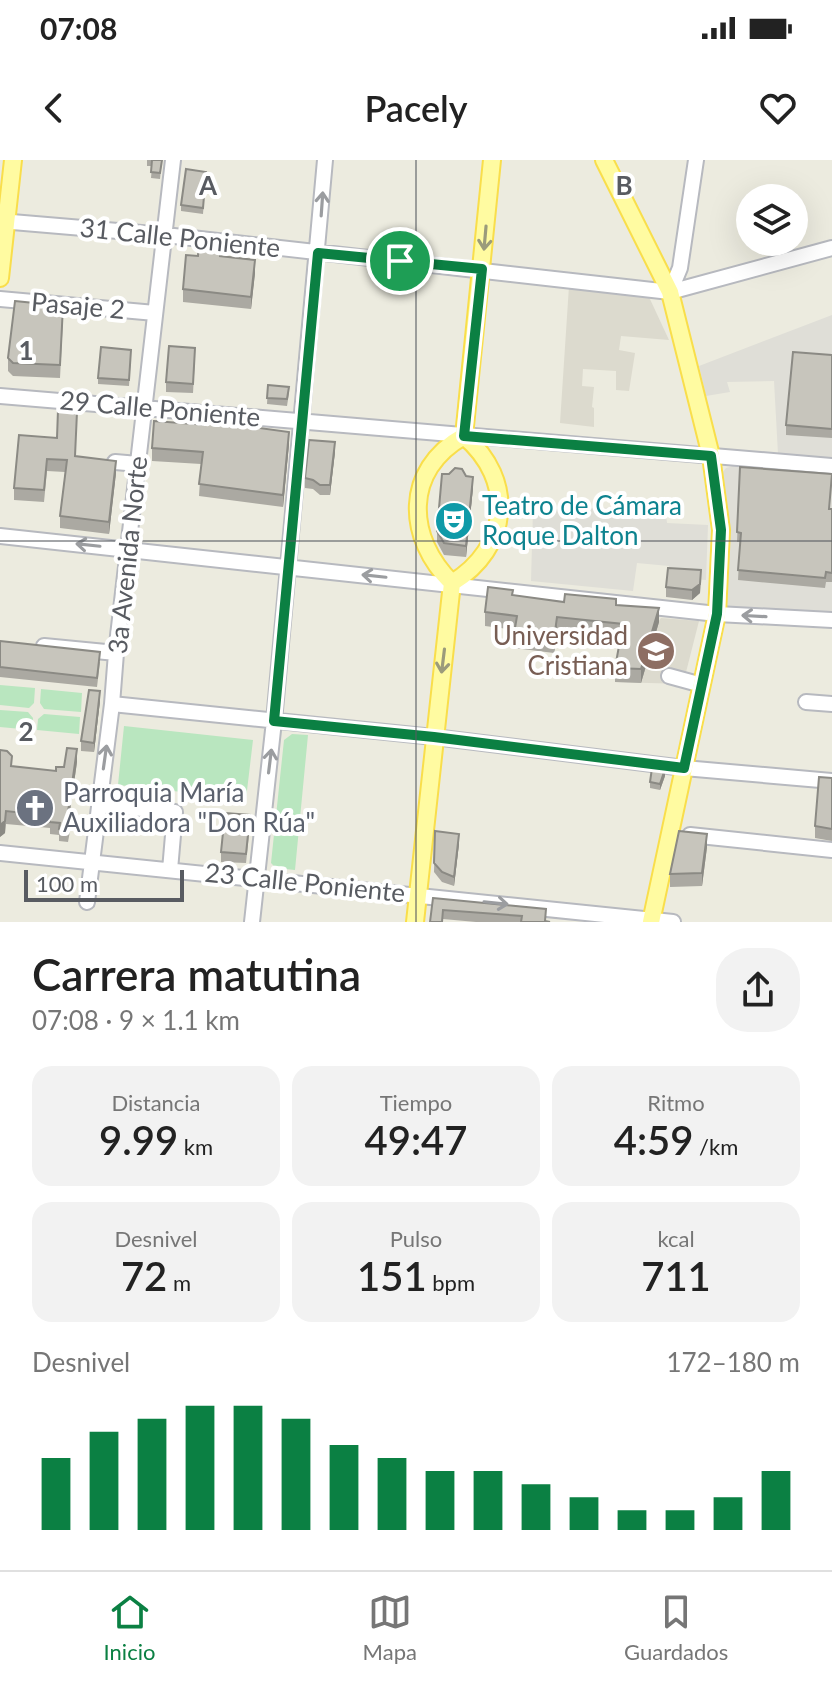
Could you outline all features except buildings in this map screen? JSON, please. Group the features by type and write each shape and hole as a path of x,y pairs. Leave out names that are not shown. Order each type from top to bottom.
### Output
{"main road":[{"path":"0,278 3,222 13,160"},
{"path":"464,436 492,160"},
{"path":"604,160 670,292 711,456 721,530 717,614 651,921"},
{"path":"452,583 432,562 426,550 417,511 422,485 434,461 464,436"},
{"path":"415,922 452,583 474,568 483,557 495,533 500,506 490,467 464,436"}],"street":[{"name":"3a Avenida Norte","path":"87,902 173,160"},
{"path":"252,922 289,567 325,160"},
{"path":"670,292 680,268 696,160"},
{"name":"31 Calle Poniente","path":"3,222 165,235 670,292 832,248"},
{"name":"Pasaje 2","path":"0,299 155,313"},
{"name":"29 Calle Poniente","path":"0,396 832,466"},
{"path":"92,420 94,404"},
{"path":"115,462 138,464"},
{"path":"0,536 717,614 832,620"},
{"path":"29,645 116,653"},
{"path":"669,676 702,685"},
{"path":"806,702 832,704"},
{"path":"112,704 434,737 684,768 832,781"},
{"path":"99,805 175,812 170,870"},
{"path":"670,833 832,850"},
{"name":"23 Calle Poniente","path":"0,853 673,922"}],"shaded area":[{"path":"569,286 649,297 669,340 621,336 619,350 635,353 629,391 616,390 616,371 583,369 582,386 594,387 594,427 560,423"},
{"path":"832,315 832,459 778,454 774,381 727,382 730,392 706,396 699,366"},
{"path":"733,466 832,472 832,617 723,609 725,524 722,473"},
{"path":"665,506 667,523 708,525 706,580 668,578 669,566 637,563 633,591 531,581 533,510"},
{"name":"Universidad Cristiana","path":"661,618 699,621 683,684 615,682 626,619 658,622"}],"green space":[{"path":"0,685 35,688 34,703 29,708 0,705"},
{"path":"41,689 82,693 81,712 44,709 40,703"},
{"path":"0,710 28,712 33,718 32,730 0,727"},
{"path":"44,714 80,717 79,734 37,730 38,719"},
{"path":"124,726 253,740 246,799 118,785"},
{"path":"292,734 308,735 295,870 276,868 271,863 284,740"}],"place":[{"name":"Teatro de Cámara Roque Dalton","path":"454,521"},
{"name":"Universidad Cristiana","path":"656,651"},
{"name":"Parroquia María Auxiliadora \"Don Rúa\"","path":"35,808"}],"route":[{"path":"318,253 400,261 482,269 464,436 711,456 721,530 717,614 684,768 274,721 318,253"}]}
